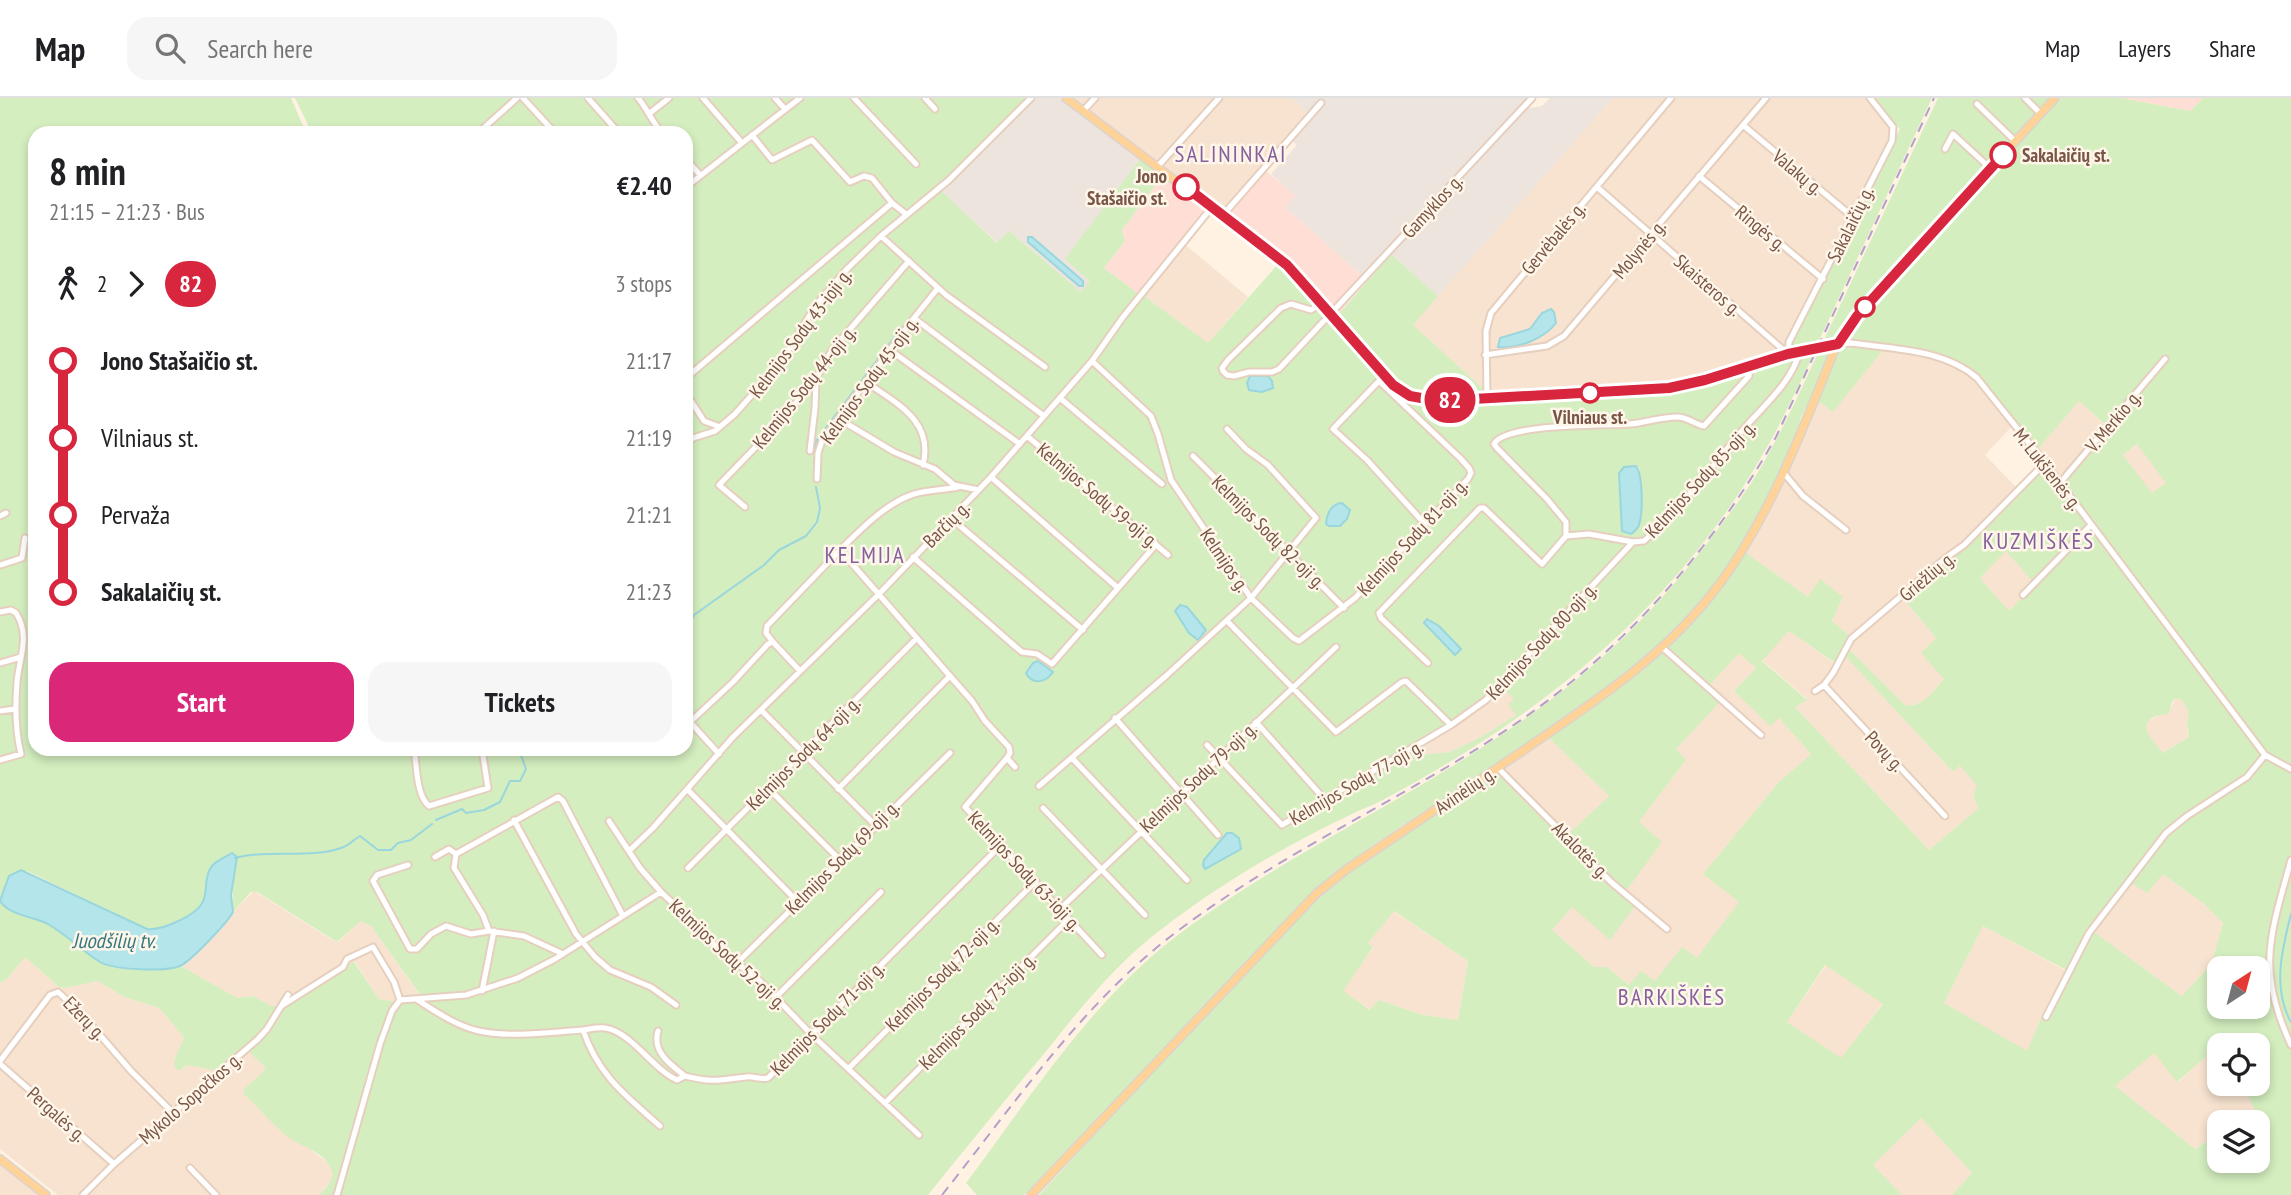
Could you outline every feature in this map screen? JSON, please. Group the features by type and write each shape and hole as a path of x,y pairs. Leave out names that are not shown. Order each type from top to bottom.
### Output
{"main road":[{"path":"1066,98 1284,263 1322,303 1381,379 1418,398 1438,401 1669,388 1705,380 1788,354 1838,344"},
{"name":"Avinėlių g.","path":"1031,1195 1317,893 1347,869 1618,687 1663,648 1721,582 1753,532 1783,472 1838,344 1857,316 2055,98"},
{"path":"0,1159 46,1195"}],"street":[{"path":"486,126 517,98"},
{"path":"523,98 549,126"},
{"path":"587,98 613,126"},
{"path":"638,98 656,126"},
{"path":"650,113 669,98"},
{"path":"703,98 743,143"},
{"path":"775,98 785,109"},
{"path":"693,181 800,98"},
{"path":"854,98 916,164"},
{"path":"925,98 935,109"},
{"name":"Kelmijos Sodų 43-ioji g.","path":"693,439 720,427 755,394 781,362 816,305 881,236 949,180 1031,98"},
{"path":"1083,111 1095,98"},
{"path":"1158,166 1219,98"},
{"name":"Gamyklos g.","path":"1322,303 1311,310 1291,304 1284,306 1228,360 1222,368 1223,371 1230,376 1249,372 1274,372 1532,98"},
{"name":"Gervėbalės g.","path":"1487,398 1485,355 1488,322 1496,305 1671,98"},
{"name":"Molynės g.","path":"1485,355 1547,346 1573,328 1766,98"},
{"name":"Sakalaičių g.","path":"1788,354 1789,342 1854,218 1893,136 1894,130 1890,121 1870,98"},
{"path":"2025,98 2041,114"},
{"path":"1223,215 1321,103"},
{"path":"1977,104 2015,141"},
{"name":"Valakų g.","path":"1743,125 1854,218"},
{"path":"1945,149 1953,134 1990,168"},
{"path":"752,135 772,160 812,140 850,182 864,176 872,177 892,203 906,215"},
{"path":"693,166 701,175"},
{"name":"Ringės g.","path":"1699,176 1823,279"},
{"name":"Skaisteros g.","path":"1597,187 1788,354"},
{"path":"693,372 892,203"},
{"name":"Barčių g.","path":"629,851 761,710 879,594 991,477 1092,361 1123,317 1212,207"},
{"path":"881,236 938,288 1045,367"},
{"name":"Kelmijos Sodų 44-oji g.","path":"745,507 719,485 777,425 816,379 832,350 909,261"},
{"name":"Kelmijos Sodų 45-oji g.","path":"817,478 819,448 938,288"},
{"path":"914,318 1044,416"},
{"name":"M. Lukšienės g.","path":"1838,344 1861,344 1945,358 1977,378 2045,463 2265,755 2291,769"},
{"path":"890,350 1020,444"},
{"name":"Kelmijos Sodų 85-oji g.","path":"1566,536 1601,535 1633,542 1647,539 1744,428 1761,413 1797,363 1801,351"},
{"name":"V. Merkio g.","path":"2060,483 2165,359"},
{"name":"Kelmijos g.","path":"1039,786 1251,598 1171,480 1153,419 1092,361"},
{"path":"1428,663 1379,613 1480,509 1484,508 1542,564 1566,536 1566,522 1497,448 1494,444 1498,438 1515,432 1573,426 1628,425 1676,417 1704,426 1749,376 1750,365"},
{"path":"810,451 816,379"},
{"path":"1381,379 1333,429 1367,460 1424,523"},
{"name":"Kelmijos Sodų 81-oji g.","path":"1251,598 1293,638 1299,640 1344,608 1468,478 1471,470 1381,379"},
{"path":"866,382 908,412 922,430 927,446 923,465"},
{"path":"1060,398 1162,484"},
{"path":"693,404 704,421 720,427"},
{"path":"839,419 894,452 940,472 958,487"},
{"path":"1227,429 1246,449 1268,465 1314,514 1315,521 1251,598"},
{"name":"Kelmijos Sodų 59-oji g.","path":"1027,436 1168,555"},
{"name":"Kelmijos Sodų 82-oji g.","path":"1193,456 1344,608"},
{"name":"Griežlių g.","path":"1815,691 1824,685 1851,639 1964,545 2045,463"},
{"path":"1783,472 1803,496 1846,530"},
{"path":"991,477 1118,588"},
{"path":"800,671 766,634 767,626 840,550 863,528 905,498 921,492 967,486 979,490"},
{"path":"952,517 1083,630"},
{"path":"2023,594 2091,524"},
{"path":"0,565 22,558 26,538"},
{"name":"Kelmijos Sodų 80-oji g.","path":"1451,725 1493,693 1633,542"},
{"path":"913,557 1017,648 1023,652 1037,654 1050,664 1054,663 1083,630 1155,543"},
{"path":"840,550 972,701 985,721 1009,747 1007,758 1015,767"},
{"path":"0,612 11,610 19,616 25,642 15,709 21,754 0,760"},
{"path":"1227,621 1336,732 1406,681 1451,725"},
{"name":"Kelmijos Sodų 64-oji g.","path":"688,868 917,638"},
{"path":"693,717 773,642"},
{"name":"Kelmijos Sodų 79-oji g.","path":"1060,908 1336,647"},
{"path":"1663,648 1761,736"},
{"path":"0,663 21,657"},
{"path":"838,789 950,676"},
{"name":"Povų g.","path":"1824,685 1945,816"},
{"path":"0,710 15,709"},
{"path":"761,710 875,825"},
{"path":"1115,718 1217,835"},
{"path":"1256,722 1326,801"},
{"name":"Kelmijos Sodų 77-oji g.","path":"1207,745 1282,825 1451,725"},
{"path":"693,726 719,754"},
{"name":"Kelmijos Sodų 69-oji g.","path":"737,963 839,859 950,753"},
{"path":"2046,1017 2089,933 2166,833 2187,816 2241,782 2265,755"},
{"path":"415,756 424,803 429,806 488,788 483,756"},
{"name":"Kelmijos Sodų 63-ioji g.","path":"1007,758 965,807 1102,955"},
{"path":"1072,758 1187,880"},
{"name":"Akalotės g.","path":"1498,768 1611,882 1667,929"},
{"path":"768,789 839,859"},
{"path":"688,790 797,901"},
{"path":"456,854 556,797 561,798 623,916"},
{"path":"1043,808 1145,915"},
{"path":"514,820 529,851 582,941 610,970 651,987 676,1005"},
{"name":"Kelmijos Sodų 52-oji g.","path":"609,821 661,892 718,949 776,997 811,1034 919,1135"},
{"name":"Kelmijos Sodų 71-oji g.","path":"415,998 442,1016 479,1031 528,1034 599,1028 613,1031 677,1080 685,1076 713,1082 750,1077 766,1079 1002,844"},
{"path":"435,857 449,849 456,854"},
{"path":"456,854 454,869 491,931 482,991"},
{"path":"2291,860 2272,930 2269,972 2272,998 2291,1045"},
{"path":"408,865 377,875 373,881 410,948 417,949 431,934 446,926 471,934 491,931 524,936 562,954"},
{"name":"Kelmijos Sodų 72-oji g.","path":"849,1068 1036,881"},
{"path":"337,1195 380,1044 392,1011 400,1000 466,995 518,978 555,959 661,892"},
{"path":"776,997 881,892"},
{"name":"Kelmijos Sodų 73-ioji g.","path":"885,1103 1069,919"},
{"path":"280,1007 343,967 347,959 373,947 394,982 400,1000"},
{"name":"Ežerų g.","path":"0,1062 50,995 60,993 173,1113"},
{"name":"Mykolo Sopočkos g.","path":"83,1195 114,1164 258,1038 267,1029 288,995"},
{"path":"583,1030 589,1048 610,1081 660,1126"},
{"path":"657,1031 655,1041 665,1060 685,1076"},
{"name":"Pergalės g.","path":"0,1062 114,1164"},
{"path":"190,1168 216,1195"}],"shaded area":[{"path":"1026,98 1059,98 1141,158 1066,259 1091,281 1081,292 1009,231 998,243 937,188"},
{"path":"1074,98 1291,98 1307,112 1224,208 1220,209"},
{"path":"1291,98 1537,98 1529,108 1542,106 1550,98 1613,98 1438,296 1391,254 1367,280 1286,208 1295,196 1271,174 1297,145 1286,136 1307,112"},
{"path":"1613,98 1867,98 1898,133 1793,343 1782,353 1672,385 1490,395 1412,325"},
{"path":"2121,98 2203,98 2190,111"},
{"path":"1265,170 1296,196 1286,208 1367,280 1338,315 1293,266 1231,216 1232,209"},
{"path":"1163,175 1203,206 1204,213 1139,294 1104,268 1125,241 1122,230"},
{"path":"1182,242 1248,297 1208,343 1144,296 1137,296"},
{"path":"1883,350 1941,360 1965,370 2012,426 1985,455 2018,489 1957,548 1851,637 1832,621 1843,598 1808,597 1745,552 1770,508 1817,400 1833,412"},
{"path":"2079,400 2109,429 2063,484 2037,450"},
{"path":"2138,444 2167,483 2152,494 2123,455"},
{"path":"2006,550 2035,584 2009,611 1980,578"},
{"path":"1903,598 1937,639 1944,679 1924,701 1911,706 1905,705 1848,648 1859,634"},
{"path":"1789,631 1834,663 1841,653 1844,655 1953,772 1960,766 1978,785 1973,796 1980,808 1929,850 1795,707 1807,699 1762,660"},
{"path":"1739,652 1756,668 1734,691 1779,718 1811,754 1778,783 1703,874 1739,902 1697,959 1682,948 1655,982 1629,985 1607,967 1594,967 1552,930 1572,907 1623,895 1639,822 1686,760 1675,749 1719,703 1705,690"},
{"path":"1503,689 1514,699 1516,715 1450,752 1422,755 1418,750 1484,705"},
{"path":"2175,699 2181,699 2189,712 2189,737 2161,753 2146,728 2148,721 2171,708"},
{"path":"1548,737 1609,796 1564,838 1498,771"},
{"path":"2163,874 2204,904 2223,923 2213,956 2207,956 2207,968 2182,996 2094,932 2130,882"},
{"path":"254,891 334,941 338,942 361,921 371,926 423,1000 395,1002 379,999 353,962 280,1007 271,1006 253,996 237,998 181,966 216,934"},
{"path":"1393,911 1468,961 1458,1020 1423,1015 1379,1000 1371,1010 1342,991 1373,948 1368,943"},
{"path":"1983,926 2068,972 2044,1018 2041,1018 2027,1052 1944,1003"},
{"path":"25,957 59,987 98,981 124,997 159,1008 184,1037 174,1059 181,1070 188,1065 244,1046 265,1067 265,1071 244,1090 327,1162 333,1172 332,1180 319,1195 58,1195 0,1149 0,983 7,979"},
{"path":"1826,965 1883,1003 1841,1059 1787,1022"},
{"path":"2154,1052 2178,1082 2207,1056 2207,1096 2249,1096 2256,1110 2207,1110 2207,1142 2195,1149 2114,1086"},
{"path":"1921,1118 1972,1173 1952,1195 1902,1195 1873,1165"},
{"path":"0,1162 40,1195 0,1195"}],"green space":[{"path":"0,98 291,98 303,126 28,126 28,756 693,756 693,126 309,126 295,98 1026,98 938,188 997,243 1009,231 1081,292 1090,281 1065,259 1141,158 1163,175 1122,230 1125,241 1104,268 1139,294 1138,296 1144,296 1208,343 1279,263 1397,390 1451,404 1685,391 1779,359 1814,354 1770,442 1727,511 1687,563 1643,611 1596,656 1546,697 1493,735 1379,802 1277,853 1207,896 1146,942 1129,956 1084,1004 928,1195 319,1195 332,1179 330,1166 316,1153 281,1131 245,1095 243,1090 265,1067 244,1047 218,1071 188,1065 180,1070 176,1069 175,1057 184,1037 159,1008 124,997 98,981 59,987 25,957 7,979 0,983","holes":["1639,467 1639,524 1625,533 1622,531 1619,473","1503,689 1514,699 1508,704 1516,715 1481,737 1450,752 1422,755 1419,749","232,853 233,912 251,892 257,892 337,942 361,921 371,926 423,999 395,1002 379,999 353,962 284,1006 271,1006 253,996 237,998 181,966 140,970 88,953 72,939 45,923 0,901 27,871 147,929 155,930 195,913 204,900 218,861"]},
{"path":"1873,98 1932,98 1817,345 1793,348 1792,345 1900,129"},
{"path":"1938,98 2051,98 1893,271 1877,285 1836,336 1828,343 1822,344"},
{"path":"2061,98 2121,98 2190,111 2203,98 2291,98 2291,766 2266,754 2063,484 2109,428 2079,401 2037,450 1984,383 1965,365 1949,357 1848,339 1880,295","holes":["2137,444 2166,483 2152,493 2123,455"]},
{"path":"1391,254 1438,296 1413,325 1490,395 1437,398 1414,393 1388,376 1377,365 1338,315"},
{"path":"1850,345 1883,350 1833,412 1817,400 1837,353"},
{"path":"1818,353 1829,356 1760,512 1726,570 1677,628 1638,665 1596,698 1416,816 1324,883 1024,1195 977,1195 966,1183 1087,1023 1143,964 1174,938 1244,889 1501,735 1568,686 1628,633 1685,572 1746,491 1799,395"},
{"path":"2043,468 2134,584 2260,755 2291,771 2291,1195 1952,1195 1972,1173 1921,1118 1873,1165 1902,1195 1039,1195 1274,941 1308,906 1351,870 1498,771 1564,838 1609,796 1548,737 1587,711 1661,654 1701,612 1745,552 1808,597 1820,579 1843,597 1832,621 1851,637 1835,663 1789,631 1762,661 1807,700 1795,707 1929,850 1979,808 1973,796 1977,785 1960,766 1953,772 1844,655 1848,648 1905,705 1917,704 1927,698 1944,679 1921,653 1936,638 1903,598","holes":["2006,551 2035,584 2009,611 1980,578","1739,653 1756,668 1734,691 1770,726 1779,718 1811,754 1778,783 1703,874 1739,902 1697,958 1682,947 1655,981 1641,971 1629,985 1607,967 1594,967 1552,930 1572,907 1610,940 1635,906 1623,895 1662,842 1639,822 1686,760 1676,749 1719,703 1705,690","2181,699 2189,712 2189,737 2162,753 2146,727 2154,717 2169,713 2172,702","2163,874 2204,904 2223,923 2213,956 2270,956 2270,1019 2207,1019 2207,968 2182,996 2094,932 2130,882 2147,893","1394,911 1468,961 1458,1020 1423,1015 1379,1000 1370,1010 1343,991 1373,947 1368,943","1983,926 2068,971 2044,1018 2041,1018 2027,1051 1944,1003","1825,965 1883,1004 1841,1058 1787,1022","2207,1033 2270,1033 2270,1096 2249,1096 2255,1110 2270,1110 2270,1173 2207,1173 2207,1142 2195,1149 2115,1086 2154,1053 2177,1082 2207,1056"]}],"water":[{"path":"1028,237 1032,237 1083,281 1083,286 1079,286 1028,242"},
{"path":"1551,309 1556,323 1545,334 1522,345 1498,347 1500,338 1530,329 1542,313"},
{"path":"1250,376 1268,376 1273,388 1262,392 1249,390 1247,383"},
{"path":"1636,466 1641,485 1641,512 1639,526 1631,534 1622,531 1619,473 1624,467"},
{"path":"1342,503 1350,510 1347,519 1340,526 1329,526 1326,524 1330,510"},
{"path":"1180,605 1187,607 1206,630 1198,640 1189,633 1175,611"},
{"path":"1427,619 1439,626 1461,649 1455,655 1424,623"},
{"path":"1038,661 1053,672 1047,678 1035,681 1026,673 1033,663"},
{"path":"1227,833 1239,838 1241,849 1205,869 1204,860"},
{"name":"Juodšilių tv.","path":"232,853 237,857 231,895 233,912 200,950 185,963 173,968 140,969 107,965 93,958 48,924 16,913 0,901 9,876 21,870 147,929 153,929 178,921 194,912 204,897 210,869"}],"waterway":[{"path":"814,467 816,441 902,327"},
{"path":"693,617 764,565 779,550 806,536 817,522 820,508 816,487"},
{"path":"436,820 462,809 466,813 484,810 500,802 510,781 520,781 526,769 521,756"},
{"path":"235,858 329,851 346,846 360,836 378,850 391,850 398,843 411,840 432,824"},
{"path":"2291,914 2280,969 2282,996 2291,1022"}],"railway":[{"path":"942,1195 1025,1088 1084,1018 1148,955 1223,898 1437,773 1521,720 1596,661 1664,593 1724,518 1776,437 1934,98"}],"bus line":[{"name":"82","path":"1186,187 1287,265 1393,385 1410,396 1438,401 1669,388 1705,380 1788,354 1838,344 1857,316 2003,155"}],"place":[{"name":"Sakalaičių st.","path":"2003,155"},
{"name":"Jono Stašaičio st.","path":"1186,187"},
{"name":"Vilniaus st.","path":"1590,393"}],"district":[{"name":"SALININKAI","path":"1231,153"},
{"name":"KUZMIŠKĖS","path":"2039,540"},
{"name":"KELMIJA","path":"865,554"},
{"name":"BARKIŠKĖS","path":"1672,996"}]}
